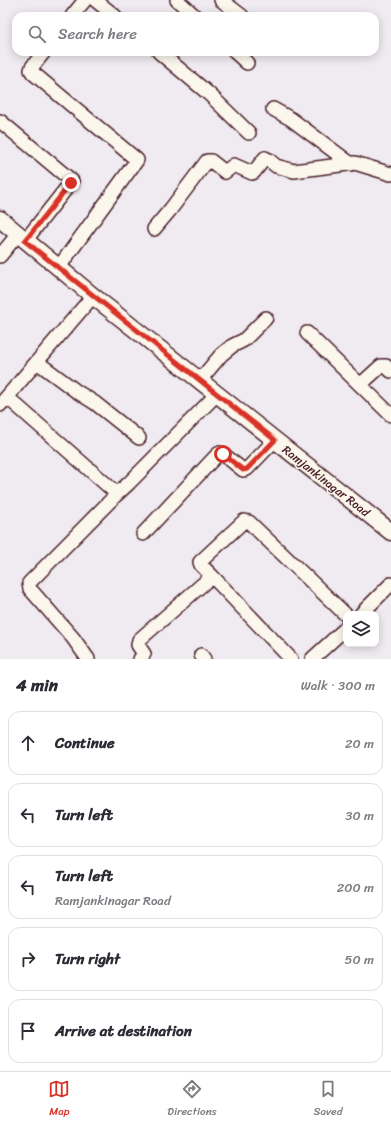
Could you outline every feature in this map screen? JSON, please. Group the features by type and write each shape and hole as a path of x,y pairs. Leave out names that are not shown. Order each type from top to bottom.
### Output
{"street":[{"path":"75,12 85,0"},
{"path":"96,0 110,12"},
{"path":"177,0 190,12"},
{"path":"221,0 237,12"},
{"path":"41,56 31,70 137,160 58,267"},
{"path":"164,56 209,94 249,133"},
{"path":"239,56 247,63"},
{"path":"273,109 291,119 351,164"},
{"path":"0,120 72,181 22,238 0,256"},
{"path":"154,229 207,161 211,161 225,172 234,165 252,173 256,171 262,161 266,158 276,166 294,171 355,163 391,174"},
{"name":"Ramjankinagar Road","path":"0,219 94,296 391,532"},
{"path":"94,296 3,401 115,492 116,495"},
{"path":"200,380 221,355 232,346 244,340 266,318"},
{"path":"307,333 391,415"},
{"path":"37,362 95,402 139,438"},
{"path":"360,385 381,366 386,366 391,371"},
{"path":"88,659 73,638 30,589 29,583 217,394"},
{"path":"143,534 217,455 220,453 223,454 243,470 247,469 275,440"},
{"path":"291,659 201,566 200,562 244,521 250,522 343,612"},
{"path":"140,659 144,654 138,645 139,640 212,576"},
{"path":"364,611 391,584"},
{"path":"312,659 343,631"}],"route":[{"path":"71,183 25,241 275,440 247,469 240,469 223,454"}]}
